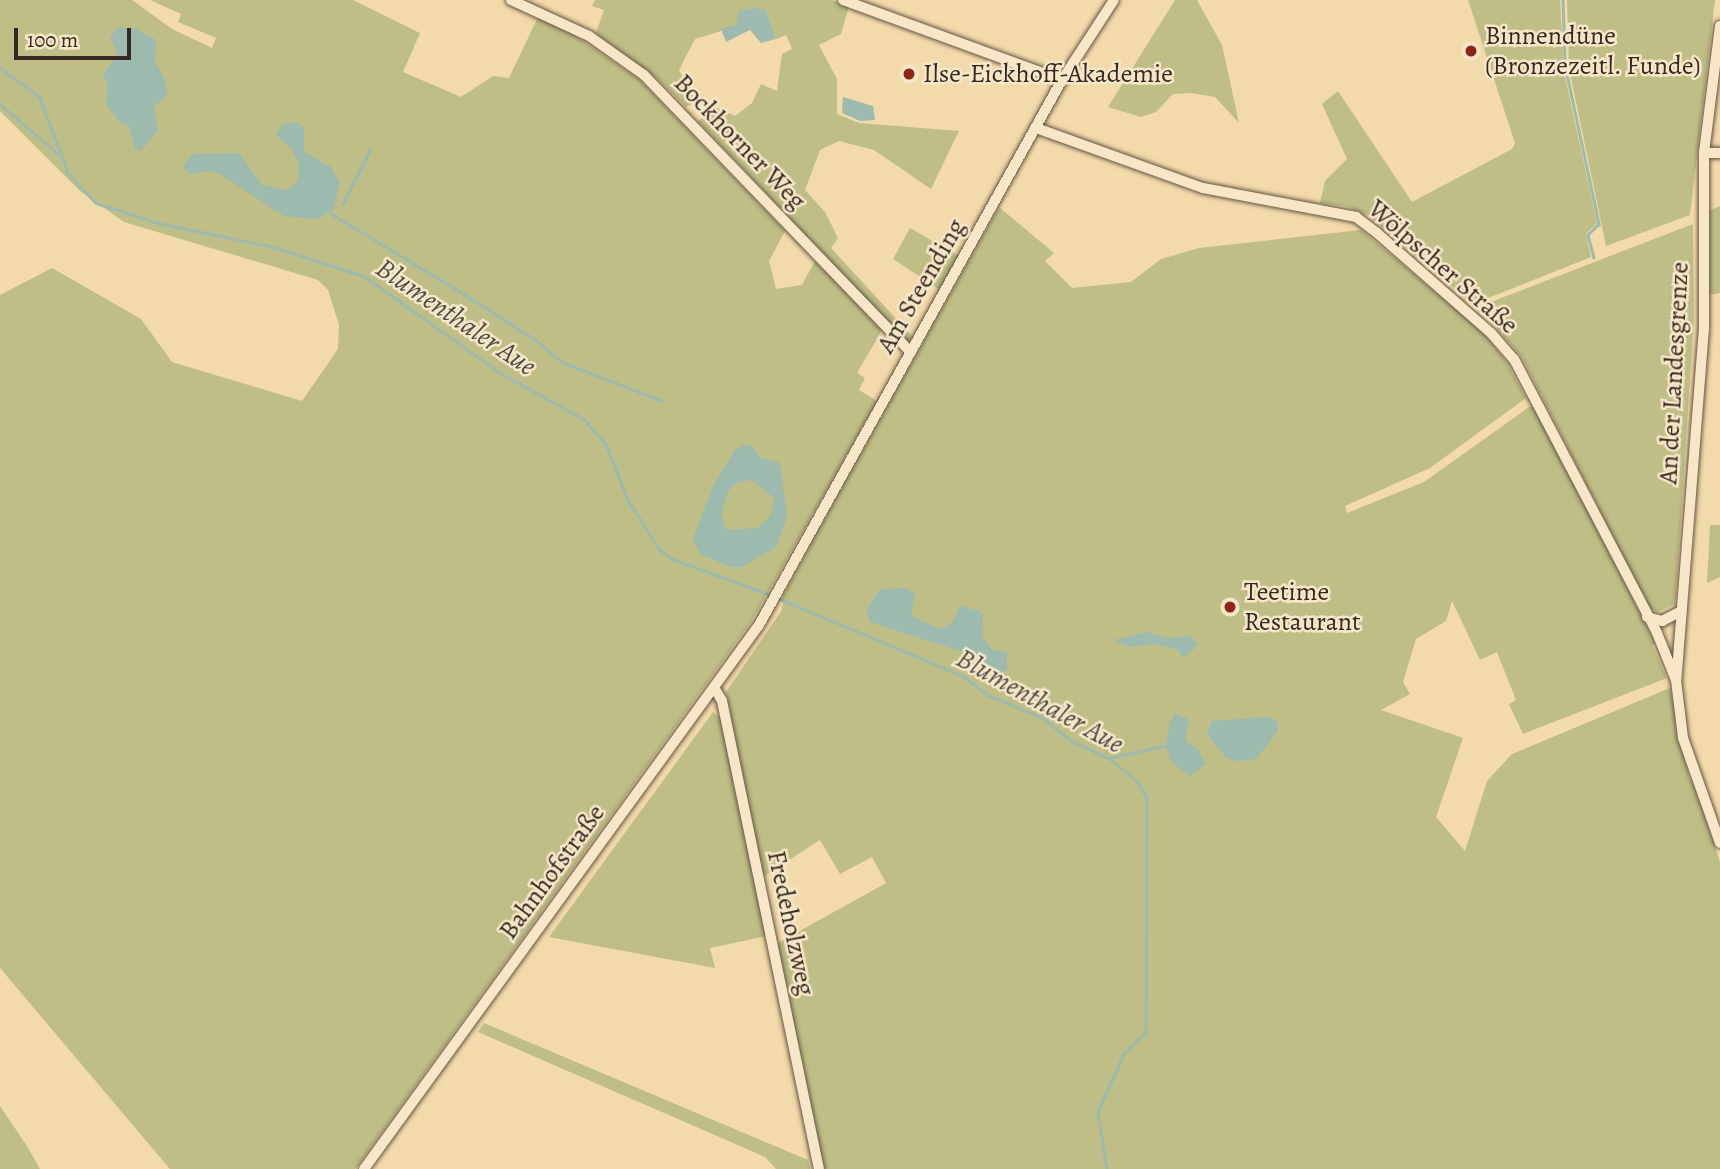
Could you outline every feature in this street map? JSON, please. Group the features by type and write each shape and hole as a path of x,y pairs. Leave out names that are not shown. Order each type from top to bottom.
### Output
{"street":[{"name":"Bockhorner Weg","path":"511,0 589,36 644,75 910,351"},
{"path":"844,0 1062,80"},
{"name":"Am Steending","path":"774,599 1062,80 1114,0"},
{"name":"An der Landesgrenze","path":"1676,680 1704,328 1704,153 1717,68 1720,26"},
{"name":"Wölpscher Straße","path":"1036,128 1203,188 1242,198 1327,208 1367,225 1491,333 1514,359 1647,617 1676,680"},
{"path":"1704,153 1720,153"},
{"name":"Bahnhofstraße","path":"364,1169 715,688 774,599"},
{"path":"1647,617 1662,621 1682,611"},
{"path":"1676,680 1684,738 1720,843"},
{"name":"Fredeholzweg","path":"715,688 722,701 819,1169"}],"green space":[{"path":"0,0 132,0 172,29 212,48 216,38 178,22 181,14 150,0 353,0 420,33 403,72 461,97 493,76 509,78 538,17 567,30 640,80 785,231 769,261 776,289 802,285 815,261 882,330 857,373 865,378 859,390 877,401 751,622 355,1169 170,1169 0,968 0,295 52,268 141,319 172,362 302,401 338,349 339,325 328,290 318,280 124,222 80,191 0,111"},
{"path":"595,0 832,0 849,6 841,34 819,45 837,79 837,114 859,123 959,131 931,189 874,150 839,141 820,150 805,190 825,212 838,238 831,248 913,337 911,340 906,341 698,121 715,107 735,116 752,103 761,84 777,91 782,54 792,49 786,35 776,39 766,10 731,28 695,39 679,70 696,102 686,107 658,79 596,33 604,10 592,6"},
{"path":"1175,0 1197,0 1222,45 1239,123 1215,97 1191,93 1173,94 1156,112 1141,117 1108,107"},
{"path":"1468,0 1560,0 1564,72 1597,223 1586,234 1591,257 1473,304 1368,215 1346,206 1320,203 1325,181 1347,159 1322,104 1338,91 1412,202 1512,149 1515,143"},
{"path":"1567,0 1715,0 1690,215 1606,246 1569,68"},
{"path":"1720,206 1720,293 1709,295 1706,212"},
{"path":"999,207 1054,253 1045,261 1072,288 1131,282 1161,259 1199,248 1361,230 1482,331 1507,363 1526,398 1430,468 1345,506 1347,513 1424,482 1529,407 1536,407 1655,643 1652,645 1667,678 1523,734 1509,704 1516,700 1497,652 1480,660 1452,601 1446,621 1416,639 1403,682 1410,694 1381,710 1463,738 1436,817 1465,851 1487,781 1512,754 1670,688 1689,778 1696,787 1720,862 1720,1169 822,1169 778,943 886,883 872,857 840,874 820,840 763,877 726,692 782,610 783,596"},
{"path":"1693,224 1694,319 1675,604 1657,612 1649,607 1522,357 1478,307"},
{"path":"910,228 959,256 940,290 893,259"},
{"path":"1710,525 1720,525 1720,577 1707,583"},
{"path":"713,712 721,719 766,936 710,948 715,968 549,937"},
{"path":"484,1023 808,1160 810,1169 776,1169 765,1157 478,1032"},
{"path":"0,1106 27,1146 40,1169 0,1169"}],"shaded area":[{"path":"754,8 766,10 776,39 761,43 750,30 726,42 721,29 736,25 739,11"},
{"path":"117,27 137,29 156,40 155,61 166,83 167,96 154,106 158,130 141,151 135,149 129,126 120,123 106,104 108,85 103,75 117,53 110,39"},
{"path":"843,97 873,106 875,120 860,121 842,113"},
{"path":"296,122 304,128 304,152 331,167 340,183 333,210 317,219 284,216 220,174 210,171 190,174 183,166 192,154 239,153 262,185 288,190 298,181 299,165 292,149 276,135 283,124"},
{"path":"744,445 752,446 761,458 780,463 787,517 776,547 742,567 731,567 700,554 693,538 713,486 735,450","holes":["752,480 774,498 771,515 758,528 726,530 721,515 729,490 738,482"]},
{"path":"907,588 915,595 911,616 940,629 953,622 960,606 977,610 983,615 982,637 993,650 1007,652 1007,670 1000,672 963,652 870,622 866,610 880,589"},
{"path":"1146,632 1168,638 1190,636 1199,645 1183,658 1178,650 1155,644 1128,647 1114,640"},
{"path":"1176,713 1189,720 1185,741 1197,748 1206,764 1190,776 1171,762 1166,746 1170,722"},
{"path":"1268,717 1277,720 1278,731 1256,759 1235,761 1226,757 1207,735 1212,721"}],"waterway":[{"path":"1563,0 1565,65 1599,224 1588,235 1594,257"},
{"name":"Blumenthaler Aue","path":"0,68 39,96 63,158"},
{"name":"Blumenthaler Aue","path":"0,104 63,158 68,173 96,203 158,223 274,247 364,276 502,374 584,419 606,444 628,500 660,550 673,559 768,594"},
{"path":"342,205 370,150"},
{"path":"330,213 461,292"},
{"path":"464,294 536,340 562,362 663,401"},
{"name":"Blumenthaler Aue","path":"780,599 963,676 988,695 1043,718 1073,742 1109,758 1138,782 1147,798 1146,1032 1124,1054 1098,1112 1107,1169"},
{"path":"1110,758 1168,745"}],"place":[{"name":"Binnendüne (Bronzezeitl. Funde)","path":"1471,51"},
{"name":"Ilse-Eickhoff-Akademie","path":"909,74"},
{"name":"Teetime Restaurant","path":"1230,607"}]}
